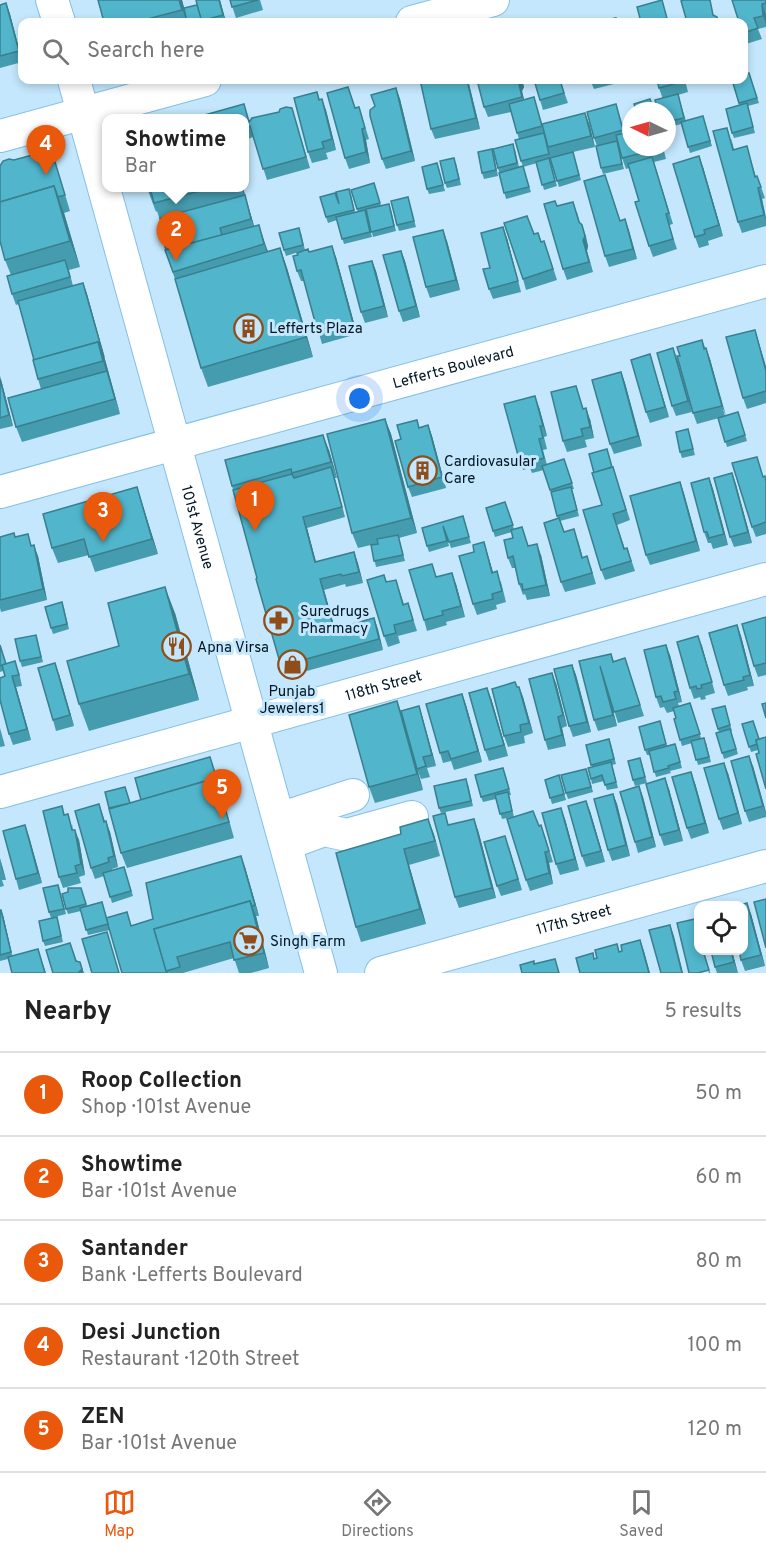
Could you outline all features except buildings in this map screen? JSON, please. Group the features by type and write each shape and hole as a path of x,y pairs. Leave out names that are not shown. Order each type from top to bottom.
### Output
{"street":[{"path":"52,0 57,18"},
{"path":"426,18 493,0"},
{"name":"101st Avenue","path":"75,84 102,178"},
{"path":"0,136 190,84"},
{"name":"101st Avenue","path":"106,192 321,973"},
{"name":"Lefferts Boulevard","path":"0,492 766,281"},
{"name":"118th Street","path":"0,792 766,579"},
{"path":"282,831 353,795"},
{"path":"282,831 324,830 346,835 412,817"},
{"name":"117th Street","path":"381,973 766,866"}],"place":[{"name":"Desi Junction","path":"46,175"},
{"name":"Showtime","path":"176,261"},
{"name":"Lefferts Plaza","path":"248,328"},
{"name":"Cardiovasular Care","path":"423,470"},
{"name":"Roop Collection","path":"255,531"},
{"name":"Santander","path":"103,542"},
{"name":"Suredrugs Pharmacy","path":"279,620"},
{"name":"Apna Virsa","path":"176,647"},
{"name":"Punjab Jewelers1","path":"292,664"},
{"name":"ZEN","path":"222,819"},
{"name":"Singh Farm","path":"249,941"}]}
